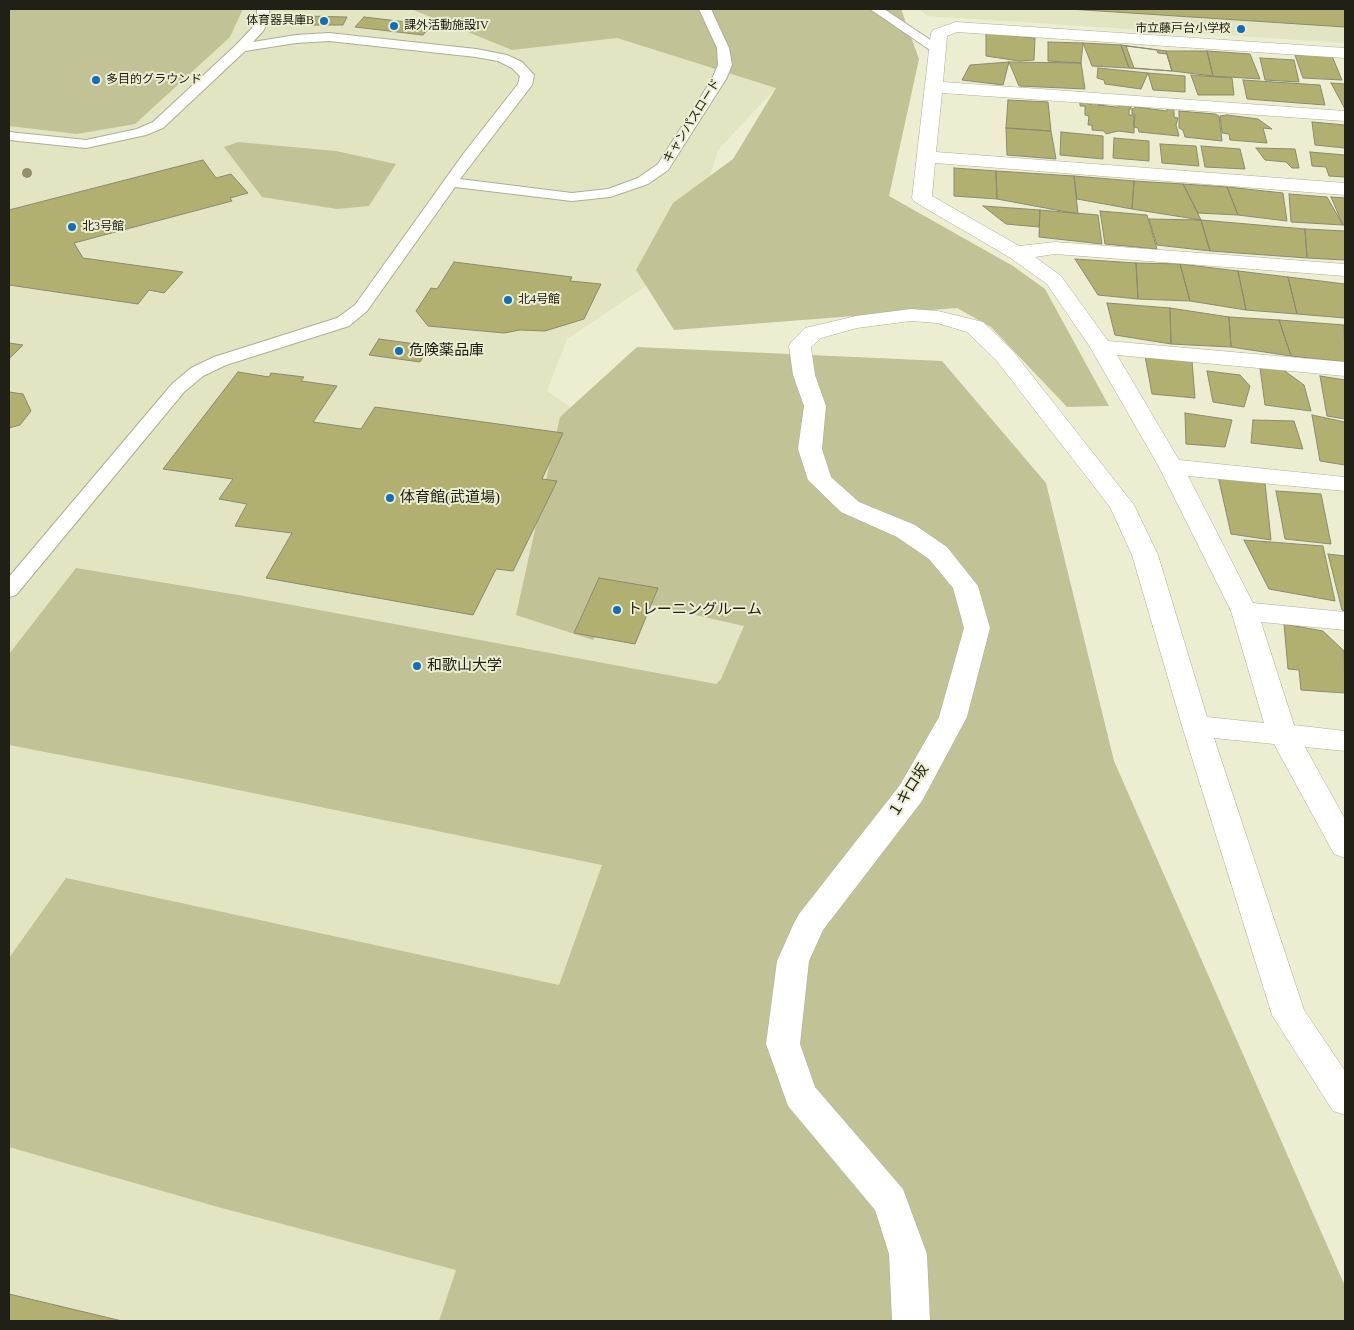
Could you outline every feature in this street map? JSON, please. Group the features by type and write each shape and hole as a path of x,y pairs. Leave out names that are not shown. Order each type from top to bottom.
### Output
{"street":[{"path":"1345,53 956,27 939,33 935,87 922,198 1016,253 1054,280 1101,347 1171,467 1244,610 1282,734 1345,846"},
{"path":"935,87 1345,116"},
{"path":"926,157 1345,189"},
{"path":"1016,253 1055,248 1345,270"},
{"name":"１キロ坂","path":"911,1321 908,1254 890,1201 800,1095 783,1044 793,961 810,923 911,793 953,717 977,628 965,586 938,553 906,531 850,507 820,480 810,449 815,406 804,375 800,346 813,333 856,322 912,315 938,317 976,328 1004,355 1122,505 1145,555 1196,726"},
{"path":"1101,347 1345,369"},
{"path":"1171,467 1345,484"},
{"path":"1244,610 1345,621"},
{"path":"1345,740 1196,726 1289,1015 1345,1100"}],"lane":[{"path":"9,136 86,144 141,132 158,125 241,48 259,28 263,20 263,9"},
{"name":"キャンパスロード","path":"451,182 572,197 610,193 643,181 663,166 726,65 722,48 705,9"},
{"path":"876,9 938,49"},
{"path":"9,590 178,388 197,372 220,361 344,322 361,308 451,182 525,84 527,76 517,65 502,58 476,53 329,37 296,39 241,48"}],"shaded area":[{"name":"和歌山大学","path":"9,9 747,9 776,88 718,150 706,189 674,267 567,339 547,391 594,423 764,572 731,1321 9,1321"},
{"name":"多目的グラウンド","path":"9,9 243,9 230,37 135,124 77,134 9,126"},
{"path":"411,9 901,9 919,59 889,196 1013,266 1045,289 1109,406 1067,407 991,327 957,308 674,330 636,270 673,203 733,159 776,88 617,38 512,50"},
{"name":"市立藤戸台小学校","path":"919,9 1345,9 1345,43 927,16"},
{"path":"238,142 336,151 396,164 369,206 337,209 262,197 224,147"},
{"path":"637,347 942,361 1046,483 1114,761 1345,1286 1345,1321 439,1321 456,1270 218,1207 9,1147 9,958 66,878 559,985 602,865 180,778 9,745 9,654 76,568 244,596 716,684 721,679 744,626 625,599 593,640 516,615 560,417"}],"building":[{"path":"1069,9 1345,9 1345,27"},
{"name":"体育器具庫B","path":"305,16 347,17 343,25 301,25"},
{"name":"課外活動施設IV","path":"364,17 432,25 423,35 355,27"},
{"path":"986,33 1035,38 1034,60 1019,61 986,56"},
{"path":"1048,42 1083,43 1081,63 1048,61"},
{"path":"1083,43 1121,45 1129,68 1092,66"},
{"path":"1121,45 1166,51 1172,71 1129,68"},
{"path":"1126,46 1157,50 1158,53 1167,54 1172,71 1134,68"},
{"path":"1166,51 1207,51 1213,76 1172,71"},
{"path":"1207,51 1250,54 1260,79 1213,76"},
{"path":"1295,55 1332,56 1342,80 1303,78"},
{"path":"1260,58 1294,60 1299,82 1265,80"},
{"path":"1009,62 1081,63 1085,89 1019,86"},
{"path":"1009,62 1003,85 962,80 970,65"},
{"path":"1098,68 1148,73 1141,89 1105,84 1104,80 1097,78"},
{"path":"1148,73 1185,76 1185,92 1153,90"},
{"path":"1191,75 1232,78 1234,95 1198,95"},
{"path":"1243,80 1320,85 1325,105 1247,99"},
{"path":"1331,83 1345,84 1345,109"},
{"path":"1008,100 1048,102 1051,131 1006,128"},
{"path":"1091,101 1104,102 1104,105 1098,105 1119,107 1119,104 1131,106 1129,115 1134,115 1134,133 1118,131 1106,134 1104,131 1092,130 1092,125 1088,125 1089,116 1085,115 1085,106 1080,106 1080,103 1085,102 1091,105"},
{"path":"1136,107 1167,111 1167,108 1174,108 1174,117 1178,118 1176,125 1179,136 1139,132 1138,128 1134,127 1135,114 1132,114 1132,109"},
{"path":"1179,111 1219,116 1222,141 1185,137 1183,130 1179,128"},
{"path":"1227,115 1258,119 1272,129 1263,128 1267,143 1230,140 1229,134 1222,133 1220,116"},
{"path":"1312,122 1345,125 1345,148 1315,145"},
{"path":"1006,128 1051,131 1056,159 1007,155"},
{"path":"1061,132 1103,136 1103,159 1060,155"},
{"path":"1114,138 1149,141 1149,161 1113,158"},
{"path":"1160,144 1196,146 1199,166 1162,163"},
{"path":"1201,146 1240,149 1245,169 1205,167"},
{"path":"1256,148 1295,149 1299,168 1292,168 1286,162 1265,160"},
{"path":"1310,152 1345,155 1345,177 1329,176 1326,167 1312,166"},
{"name":"北3号館","path":"203,160 216,178 231,174 248,193 230,198 232,201 74,243 83,258 183,272 164,293 149,290 138,304 9,285 9,210"},
{"path":"954,168 996,171 997,199 954,196"},
{"path":"996,171 1074,176 1078,214 997,199"},
{"path":"1074,176 1134,181 1132,209 1077,199"},
{"path":"1134,181 1183,184 1201,220 1132,209"},
{"path":"1183,184 1227,187 1238,215 1198,213"},
{"path":"1227,187 1283,193 1287,221 1238,215"},
{"path":"1289,194 1327,197 1343,225 1291,222"},
{"path":"1331,197 1345,198 1345,225 1343,225"},
{"path":"983,206 1040,210 1039,227 1006,224"},
{"path":"1040,210 1098,215 1102,244 1039,237"},
{"path":"1100,211 1147,215 1157,249 1105,244"},
{"path":"1149,219 1201,220 1210,251 1157,245"},
{"path":"1201,220 1305,229 1307,258 1210,251"},
{"path":"1305,229 1345,231 1345,260 1307,258"},
{"path":"1075,259 1136,263 1138,299 1098,295"},
{"name":"北4号館","path":"454,262 572,277 570,281 601,284 584,319 545,331 520,330 504,333 428,326 416,311 431,288 437,289"},
{"path":"1136,263 1180,264 1190,301 1138,299"},
{"path":"1180,264 1238,271 1246,310 1190,301"},
{"path":"1238,271 1288,277 1297,314 1246,310"},
{"path":"1288,277 1345,284 1345,318 1297,314"},
{"path":"1107,303 1170,308 1171,344 1115,335"},
{"path":"1170,308 1229,317 1231,347 1171,344"},
{"path":"1229,317 1279,320 1291,356 1231,347"},
{"path":"1279,320 1344,325 1345,362 1291,356"},
{"name":"危険薬品庫","path":"379,339 430,346 420,362 369,355"},
{"path":"9,343 23,345 9,359"},
{"path":"1145,356 1192,361 1195,398 1152,394"},
{"path":"1260,368 1282,369 1304,385 1311,411 1265,405"},
{"path":"1207,371 1240,375 1250,386 1244,407 1213,402"},
{"path":"238,372 269,377 271,373 304,377 301,381 337,386 313,422 361,429 375,407 563,433 542,479 557,481 513,571 496,569 473,615 266,578 292,533 235,526 247,504 219,499 233,479 163,469"},
{"path":"1320,376 1345,380 1345,419 1327,416"},
{"path":"9,392 23,394 31,411 20,425 9,428"},
{"path":"1185,413 1232,420 1225,447 1186,444"},
{"path":"1312,415 1345,422 1345,465 1320,461"},
{"path":"1253,420 1294,421 1303,449 1251,443"},
{"path":"1218,476 1265,483 1271,540 1231,534"},
{"path":"1276,491 1321,494 1331,544 1285,539"},
{"path":"1244,540 1323,546 1335,601 1269,589"},
{"path":"1328,554 1345,556 1345,611 1342,610"},
{"name":"トレーニングルーム","path":"599,578 658,588 635,644 574,633"},
{"path":"1284,624 1323,631 1344,651 1345,693 1301,690 1299,670 1288,669"},
{"path":"9,1294 122,1321 9,1321"}],"place":[{"name":"体育器具庫B","path":"324,21"},
{"name":"課外活動施設IV","path":"394,26"},
{"name":"市立藤戸台小学校","path":"1241,29"},
{"name":"多目的グラウンド","path":"96,80"},
{"name":"北3号館","path":"72,227"},
{"name":"北4号館","path":"508,300"},
{"name":"危険薬品庫","path":"399,351"},
{"name":"体育館(武道場)","path":"390,498"},
{"name":"トレーニングルーム","path":"617,610"},
{"name":"和歌山大学","path":"417,666"}]}
